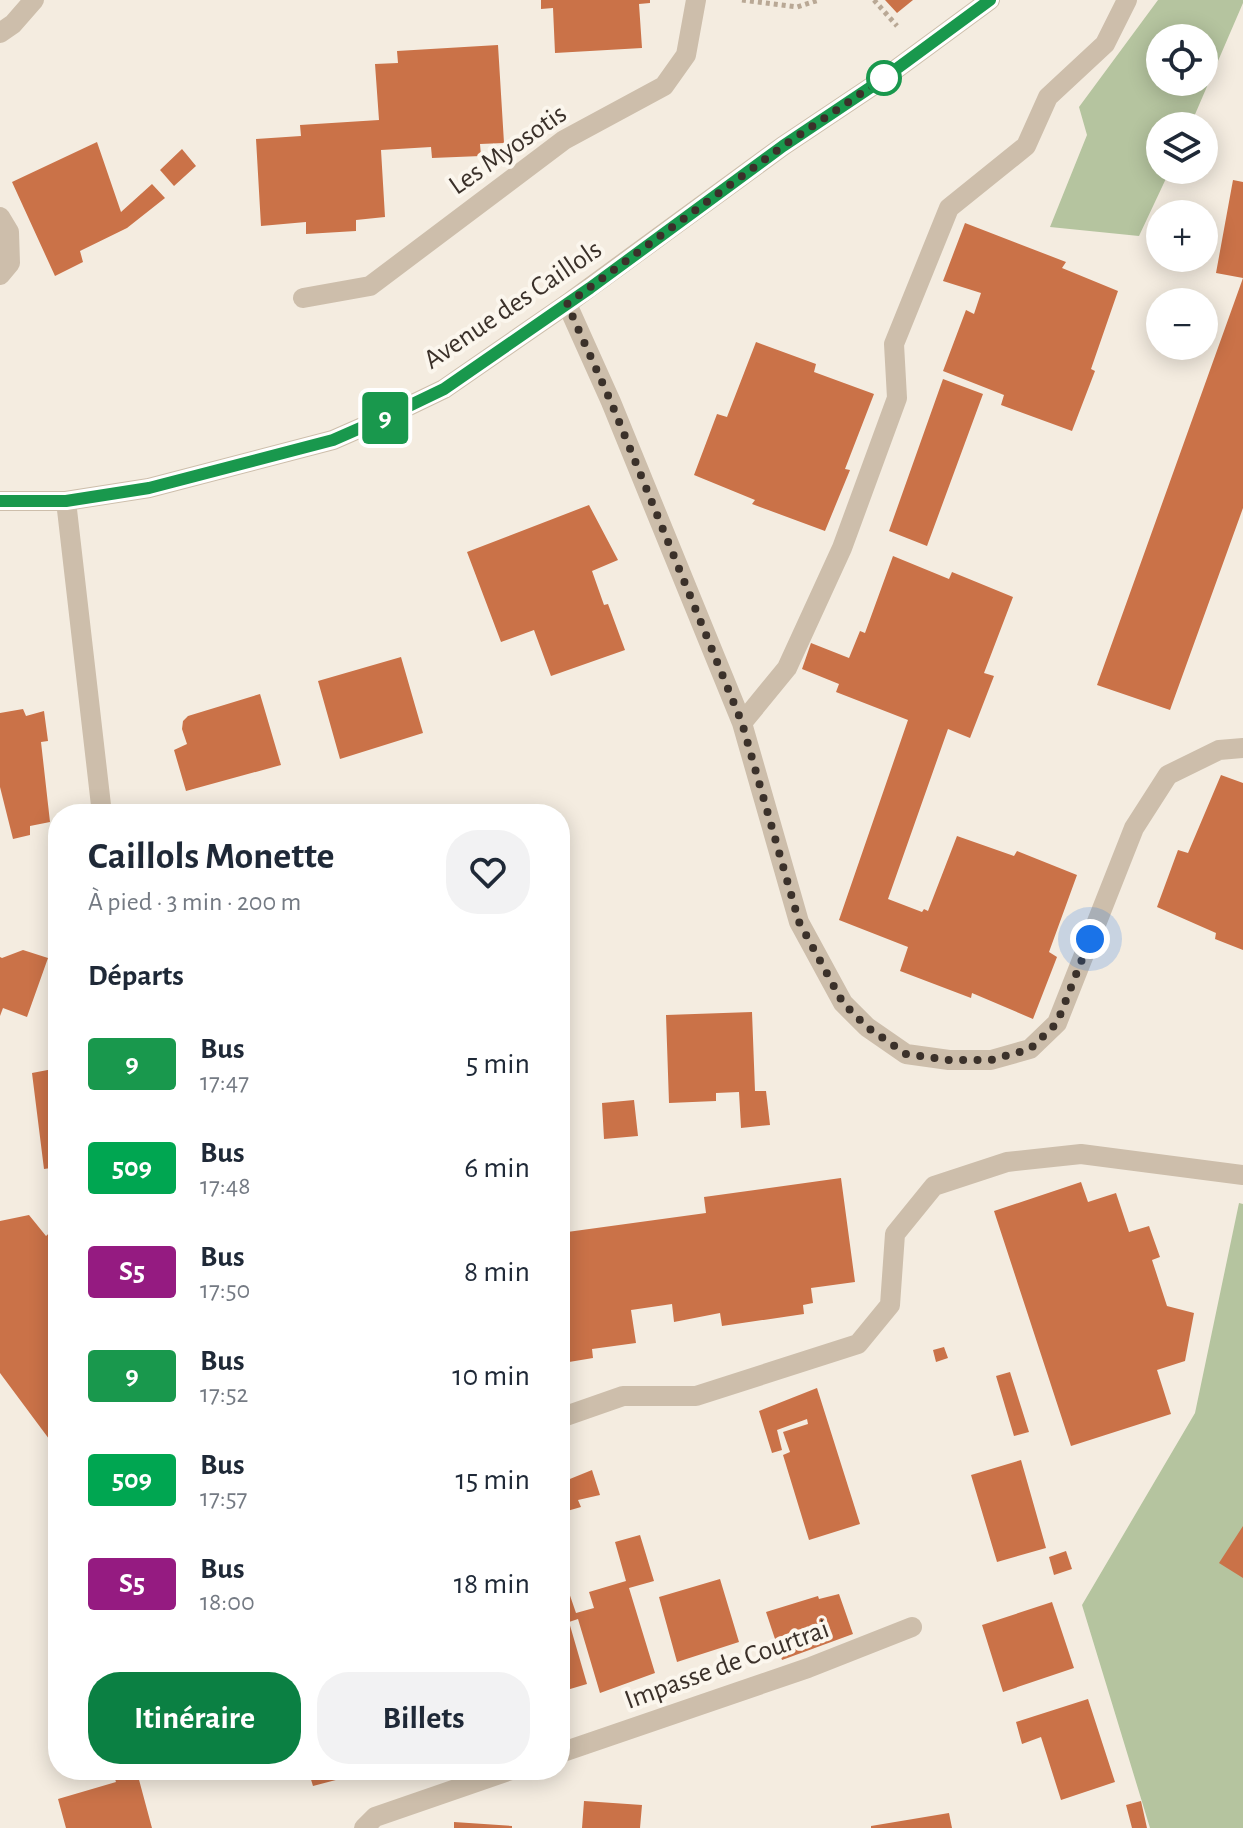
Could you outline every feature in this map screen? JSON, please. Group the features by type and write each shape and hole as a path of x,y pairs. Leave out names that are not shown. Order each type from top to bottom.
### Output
{"street":[{"path":"0,33 13,24 34,0"},
{"name":"Les Myosotis","path":"303,298 370,286 564,140 664,86 686,55 696,0"},
{"name":"Avenue des Caillols","path":"0,501 66,501 149,488 333,440 444,389 990,0"},
{"path":"742,723 787,668 842,548 897,398 894,344 949,208 1026,146 1048,97 1105,44 1127,0"},
{"path":"0,217 9,232 10,263 0,275"},
{"path":"567,304 611,402 742,723 799,922 843,1003 867,1027 906,1054 949,1060 991,1060 1030,1049 1057,1023 1134,828 1168,775 1219,750 1243,748"},
{"path":"66,501 101,804"},
{"path":"570,1415 623,1396 696,1396 858,1344 890,1305 895,1234 934,1186 1007,1162 1081,1154 1243,1175"},
{"name":"Impasse de Courtrai","path":"570,1750 808,1668 912,1627"},
{"path":"364,1828 375,1817 482,1780"}],"path":[{"path":"742,0 797,7 819,0"}],"green space":[{"path":"1158,0 1243,0 1218,61 1218,24 1146,24 1146,96 1203,96 1196,112 1146,112 1146,184 1163,184 1156,200 1146,200 1146,221 1139,236 1050,227 1087,135 1079,107"},
{"path":"1239,1203 1243,1204 1243,1828 1150,1828 1082,1605 1195,1413"}],"building":[{"path":"541,0 650,0 650,3 639,4 642,48 555,53 553,8 541,9"},
{"path":"885,0 913,0 897,13"},
{"path":"498,45 504,143 480,144 481,156 432,158 431,147 381,150 385,217 356,220 356,231 306,234 306,222 261,226 256,139 301,136 300,125 379,120 375,64 398,63 397,51"},
{"path":"97,142 121,212 152,184 165,198 127,228 80,251 83,262 55,276 12,182"},
{"path":"182,149 196,166 174,186 160,170"},
{"path":"1233,180 1243,182 1243,278 1216,273"},
{"path":"965,223 1066,262 1062,268 1118,291 1091,369 1095,371 1072,431 1001,405 1004,395 943,371 966,310 974,314 981,293 943,281"},
{"path":"1243,278 1243,508 1170,710 1097,685 1214,360 1218,360 1218,348"},
{"path":"756,342 816,364 814,372 874,394 845,469 850,470 825,531 752,504 755,500 694,475 717,414 727,417"},
{"path":"943,379 983,394 927,546 889,531"},
{"path":"589,505 618,560 592,571 625,650 551,676 534,630 501,642 467,552"},
{"path":"893,556 949,579 952,572 1013,597 984,673 994,676 970,738 948,729 888,899 922,912 924,909 928,911 957,836 1014,856 1017,851 1077,875 1049,952 1057,957 1033,1019 972,993 971,998 900,971 908,947 839,920 908,720 836,692 839,684 802,669 811,643 849,658 860,631 865,633"},
{"path":"401,657 423,733 340,759 318,681"},
{"path":"260,694 281,765 186,791 174,750 187,744 183,721 188,716"},
{"path":"23,709 26,716 44,711 48,741 41,742 48,822 30,826 30,835 13,839 0,787 0,713"},
{"path":"1221,775 1243,783 1243,950 1215,939 1216,933 1157,907 1178,850 1188,853"},
{"path":"23,950 48,958 27,1017 3,1008 0,1016 0,957"},
{"path":"752,1012 755,1091 766,1091 770,1125 741,1128 739,1092 716,1093 716,1101 669,1103 666,1015"},
{"path":"48,1070 48,1168 44,1169 32,1073"},
{"path":"634,1100 638,1136 604,1139 602,1103"},
{"path":"841,1178 855,1282 811,1288 813,1303 803,1305 804,1314 722,1326 720,1313 674,1322 672,1304 631,1310 636,1343 592,1349 593,1358 570,1362 570,1232 706,1213 704,1197"},
{"path":"1081,1182 1088,1202 1116,1193 1129,1232 1149,1226 1160,1257 1152,1260 1167,1306 1194,1313 1185,1361 1157,1370 1171,1414 1071,1446 994,1211"},
{"path":"29,1215 46,1236 48,1234 48,1438 0,1373 0,1221"},
{"path":"944,1347 948,1358 936,1362 933,1350"},
{"path":"1010,1372 1029,1432 1014,1436 996,1376"},
{"path":"817,1388 860,1524 809,1540 783,1455 790,1452 783,1432 808,1424 807,1419 777,1430 782,1450 772,1453 759,1411"},
{"path":"1021,1460 1046,1548 997,1562 971,1475"},
{"path":"592,1470 600,1495 578,1500 581,1507 570,1510 570,1479"},
{"path":"1243,1526 1243,1578 1219,1563"},
{"path":"640,1535 654,1581 629,1588 655,1673 600,1693 578,1619 570,1622 570,1596 576,1613 594,1608 589,1592 626,1581 615,1542"},
{"path":"1066,1551 1072,1569 1054,1575 1049,1557"},
{"path":"720,1579 739,1642 677,1662 659,1597"},
{"path":"839,1594 853,1634 782,1660 766,1612 818,1596 819,1599"},
{"path":"1052,1602 1074,1668 1003,1692 982,1625"},
{"path":"570,1625 587,1684 570,1689"},
{"path":"1088,1699 1115,1782 1061,1800 1041,1737 1022,1744 1016,1722"},
{"path":"139,1780 152,1828 66,1828 58,1799 116,1782"},
{"path":"311,1780 336,1780 313,1786"},
{"path":"584,1801 642,1805 640,1828 582,1828"},
{"path":"1141,1801 1147,1828 1132,1828 1126,1805"},
{"path":"949,1813 952,1828 871,1828 871,1826"},
{"path":"454,1822 512,1826 512,1828 454,1828"}],"bus line":[{"name":"9","path":"0,501 66,501 149,488 333,440 444,389 590,288 783,146 880,81 990,0"}],"route":[{"path":"884,78 783,146 567,304 611,402 742,723 799,922 843,1003 867,1027 906,1054 949,1060 991,1060 1030,1049 1057,1023 1090,939"}]}
